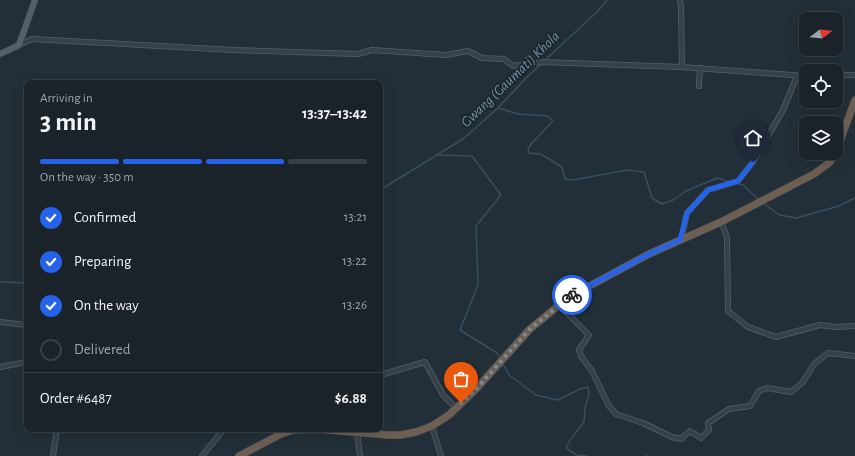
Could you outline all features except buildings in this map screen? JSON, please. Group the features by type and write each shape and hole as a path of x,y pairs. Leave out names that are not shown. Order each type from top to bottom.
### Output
{"highway":[{"path":"843,135 855,100"},
{"path":"358,432 401,435 416,432 440,422 489,376 517,342 530,329 559,304 649,254 721,222 792,184 820,171 831,160"},
{"path":"242,455 287,432"}],"main road":[{"path":"0,54 19,45 35,0"}],"street":[{"path":"680,0 682,66"},
{"path":"19,45 32,39 233,50 358,54 372,50 446,54 468,50 482,58 504,59 513,66 542,62 682,66 797,76 783,110 753,162 738,181 708,190 687,213 680,240"},
{"path":"699,86 700,68"},
{"path":"843,75 855,75"},
{"path":"721,222 727,237 728,310 748,327 776,337 820,325 836,328 855,326"},
{"path":"559,304 589,335 579,350 581,356 592,371 609,406 616,414 643,423 672,437 681,439 690,431 701,438 710,430 708,423 728,409 750,406 759,391 767,388 791,392 803,382 814,364 828,353 855,356"},
{"path":"0,322 24,324"},
{"path":"383,374 425,362 443,395 456,408"},
{"path":"0,367 24,363"},
{"path":"432,426 442,456"},
{"path":"53,456 56,432"},
{"path":"202,456 222,432"},
{"path":"358,432 360,456"}],"waterway":[{"name":"Gwang (Gaumati) Khola","path":"544,61 598,11 607,0"},
{"name":"Gwang (Gaumati) Khola","path":"383,188 463,139 498,108 541,64"},
{"path":"498,108 518,114 548,116 553,121 528,148 529,153 541,154 562,167 565,179 573,180 627,170 644,172 652,198 662,204 673,200 686,191 717,178 730,182"},
{"path":"436,155 472,156 501,195 476,226 478,285 460,330 497,353 500,359"},
{"path":"736,183 743,185 758,199"},
{"path":"763,203 779,215 796,218 839,206 855,198"},
{"name":"Gwang (Gaumati) Khola","path":"0,282 24,283"},
{"path":"502,362 509,375 536,395 558,400 580,389 588,387 589,395 585,407 584,422 570,440 566,448 577,455 587,456"}],"way so far":[{"path":"461,403 489,376 517,342 530,329 572,295"}],"route":[{"path":"572,295 649,254 680,240 687,213 708,190 738,181 753,162"}]}
